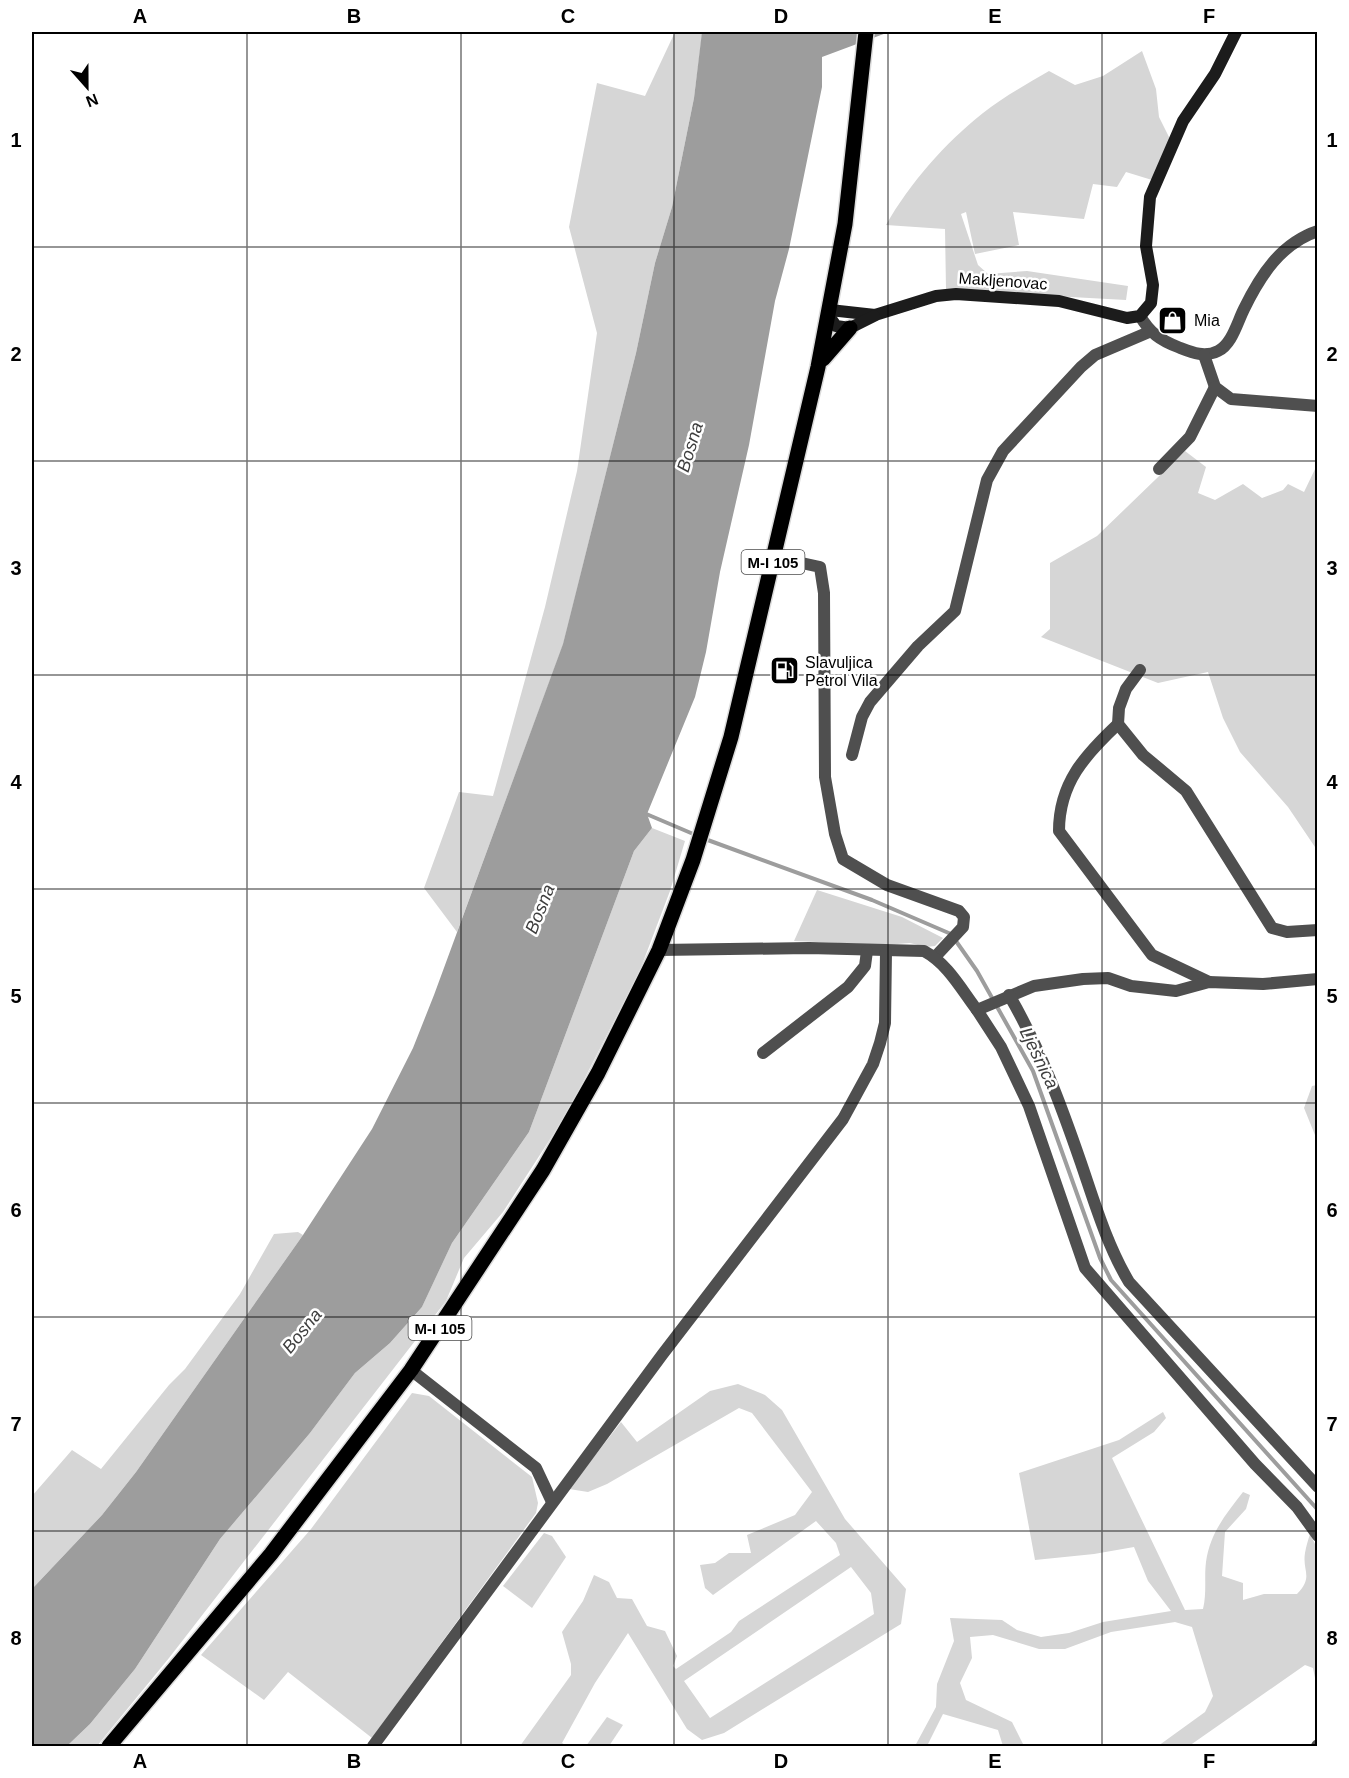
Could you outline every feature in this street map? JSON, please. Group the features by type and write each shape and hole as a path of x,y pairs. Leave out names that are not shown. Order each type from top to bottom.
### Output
{"main road":[{"name":"M-I 105","path":"109,1746 271,1554 411,1370 543,1170 598,1073 659,950 693,860 731,737 818,367 845,224 866,32"},
{"path":"818,367 832,346 850,328"}],"street":[{"path":"1236,32 1215,74 1183,122 1150,197 1146,246 1153,285 1151,303 1140,316 1149,332 1176,346 1204,355 1219,351 1231,338 1263,274 1283,251 1304,236 1317,231"},
{"name":"Makljenovac","path":"829,313 875,315 936,296 956,294 1059,301 1127,318 1140,316"},
{"path":"829,313 836,326 850,328 875,315"},
{"path":"852,755 862,717 870,702 918,646 955,611 987,480 1003,451 1088,361 1110,348 1149,332"},
{"path":"1204,355 1215,387 1232,399 1242,402 1317,406"},
{"path":"1159,469 1190,437 1215,387"},
{"path":"774,557 820,567 824,593 825,777 835,834 843,859 887,885 959,911 964,917 963,927 934,957"},
{"path":"1140,670 1126,689 1119,708 1118,724 1143,755 1186,791 1272,928 1287,932 1317,930"},
{"path":"1118,724 1093,747 1067,785 1059,813 1059,831 1152,955 1209,982"},
{"path":"659,950 809,948 886,952 924,951 934,957 982,1009 1001,1047 1029,1106 1085,1268 1254,1464 1297,1507 1317,1536"},
{"path":"763,1053 848,987 865,966 867,951"},
{"path":"373,1746 552,1502 843,1119 873,1064 880,1043 885,1023 886,952"},
{"path":"982,1009 1034,986 1083,979 1108,978 1131,986 1176,991 1209,982 1263,984 1317,979"},
{"path":"1007,997 1041,1056 1060,1103 1114,1257 1129,1282 1317,1487"},
{"path":"411,1370 536,1468 552,1502"}],"shaded area":[{"path":"675,32 702,32 702,35 694,98 672,207 655,263 636,353 563,645 457,932 424,888 459,792 493,796 545,607 577,471 597,333 569,227 597,83 645,96"},
{"path":"1142,51 1156,89 1159,117 1173,145 1152,180 1126,172 1117,187 1093,184 1084,219 1013,212 1019,245 975,254 966,212 961,214 978,265 988,274 1027,271 1128,286 1126,300 996,293 951,298 946,289 945,229 886,225 917,179 942,151 983,113 1049,71 1075,85 1103,76"},
{"path":"1185,451 1206,467 1198,493 1215,500 1243,484 1262,498 1283,490 1288,484 1304,492 1317,465 1317,850 1288,807 1240,752 1223,718 1208,672 1158,683 1041,637 1050,629 1050,563 1097,536"},
{"path":"652,828 685,841 670,891 640,970 567,1113 503,1212 464,1258 446,1301 169,1658 97,1746 67,1746 90,1724 135,1669 220,1539 310,1433 355,1373 390,1343 422,1307 452,1243 529,1132 634,851"},
{"path":"817,890 902,917 943,938 935,946 926,947 910,943 884,945 794,941"},
{"path":"1318,1085 1317,1140 1304,1108 1312,1086"},
{"path":"298,1232 303,1235 136,1472 102,1515 32,1589 32,1496 72,1450 101,1469 169,1385 185,1369 240,1294 274,1234"},
{"path":"738,1384 765,1395 782,1410 845,1519 906,1589 901,1624 724,1733 702,1740 687,1729 628,1633 595,1683 562,1743 567,1746 520,1746 571,1675 571,1664 562,1632 583,1601 594,1575 609,1582 617,1598 632,1599 647,1626 665,1631 677,1656 673,1666 676,1669 731,1632 739,1621 840,1555 836,1543 816,1521 713,1595 705,1588 700,1565 715,1563 729,1553 751,1553 747,1535 795,1515 812,1492 752,1413 739,1408 607,1484 588,1492 569,1489 621,1422 637,1442 710,1391","holes":["851,1567 871,1593 874,1614 710,1718 684,1681"]},
{"path":"412,1393 429,1396 532,1477 538,1503 536,1513 372,1738 288,1672 264,1700 201,1655 311,1529"},
{"path":"1163,1412 1166,1418 1154,1432 1112,1458 1185,1610 1203,1609 1206,1562 1211,1542 1220,1524 1243,1492 1250,1495 1246,1509 1225,1532 1222,1576 1243,1583 1243,1600 1264,1594 1297,1594 1305,1583 1304,1559 1310,1534 1318,1550 1317,1688 1313,1668 1305,1665 1189,1746 1158,1746 1205,1712 1213,1696 1192,1627 1175,1622 1111,1632 1065,1649 1039,1649 993,1635 970,1637 972,1658 960,1683 966,1700 1012,1722 1024,1746 1003,1746 998,1730 943,1714 927,1746 915,1746 936,1707 937,1684 954,1641 950,1618 1002,1620 1017,1630 1041,1637 1069,1633 1103,1622 1171,1611 1148,1581 1134,1547 1035,1560 1019,1473 1119,1440"},
{"path":"544,1533 552,1536 566,1557 532,1608 503,1586"},
{"path":"607,1717 623,1725 609,1746 586,1746"}],"water":[{"name":"Bosna","path":"702,32 889,32 822,57 822,87 789,249 775,301 749,445 720,572 706,652 695,697 647,814 652,828 634,851 529,1132 452,1243 422,1307 390,1343 355,1373 310,1433 220,1539 135,1669 90,1724 67,1746 32,1746 32,1589 102,1515 136,1472 303,1235 372,1129 413,1048 434,995 563,644 636,353 655,263 672,207 694,98"}],"waterway":[{"name":"Lješnica","path":"644,813 698,836"},
{"name":"Lješnica","path":"705,839 872,900 951,934 977,971 1033,1071 1100,1258 1111,1280 1318,1510"}],"place":[{"name":"Mia","path":"1173,320"},
{"name":"Slavuljica Petrol Vila","path":"784,671"}]}
